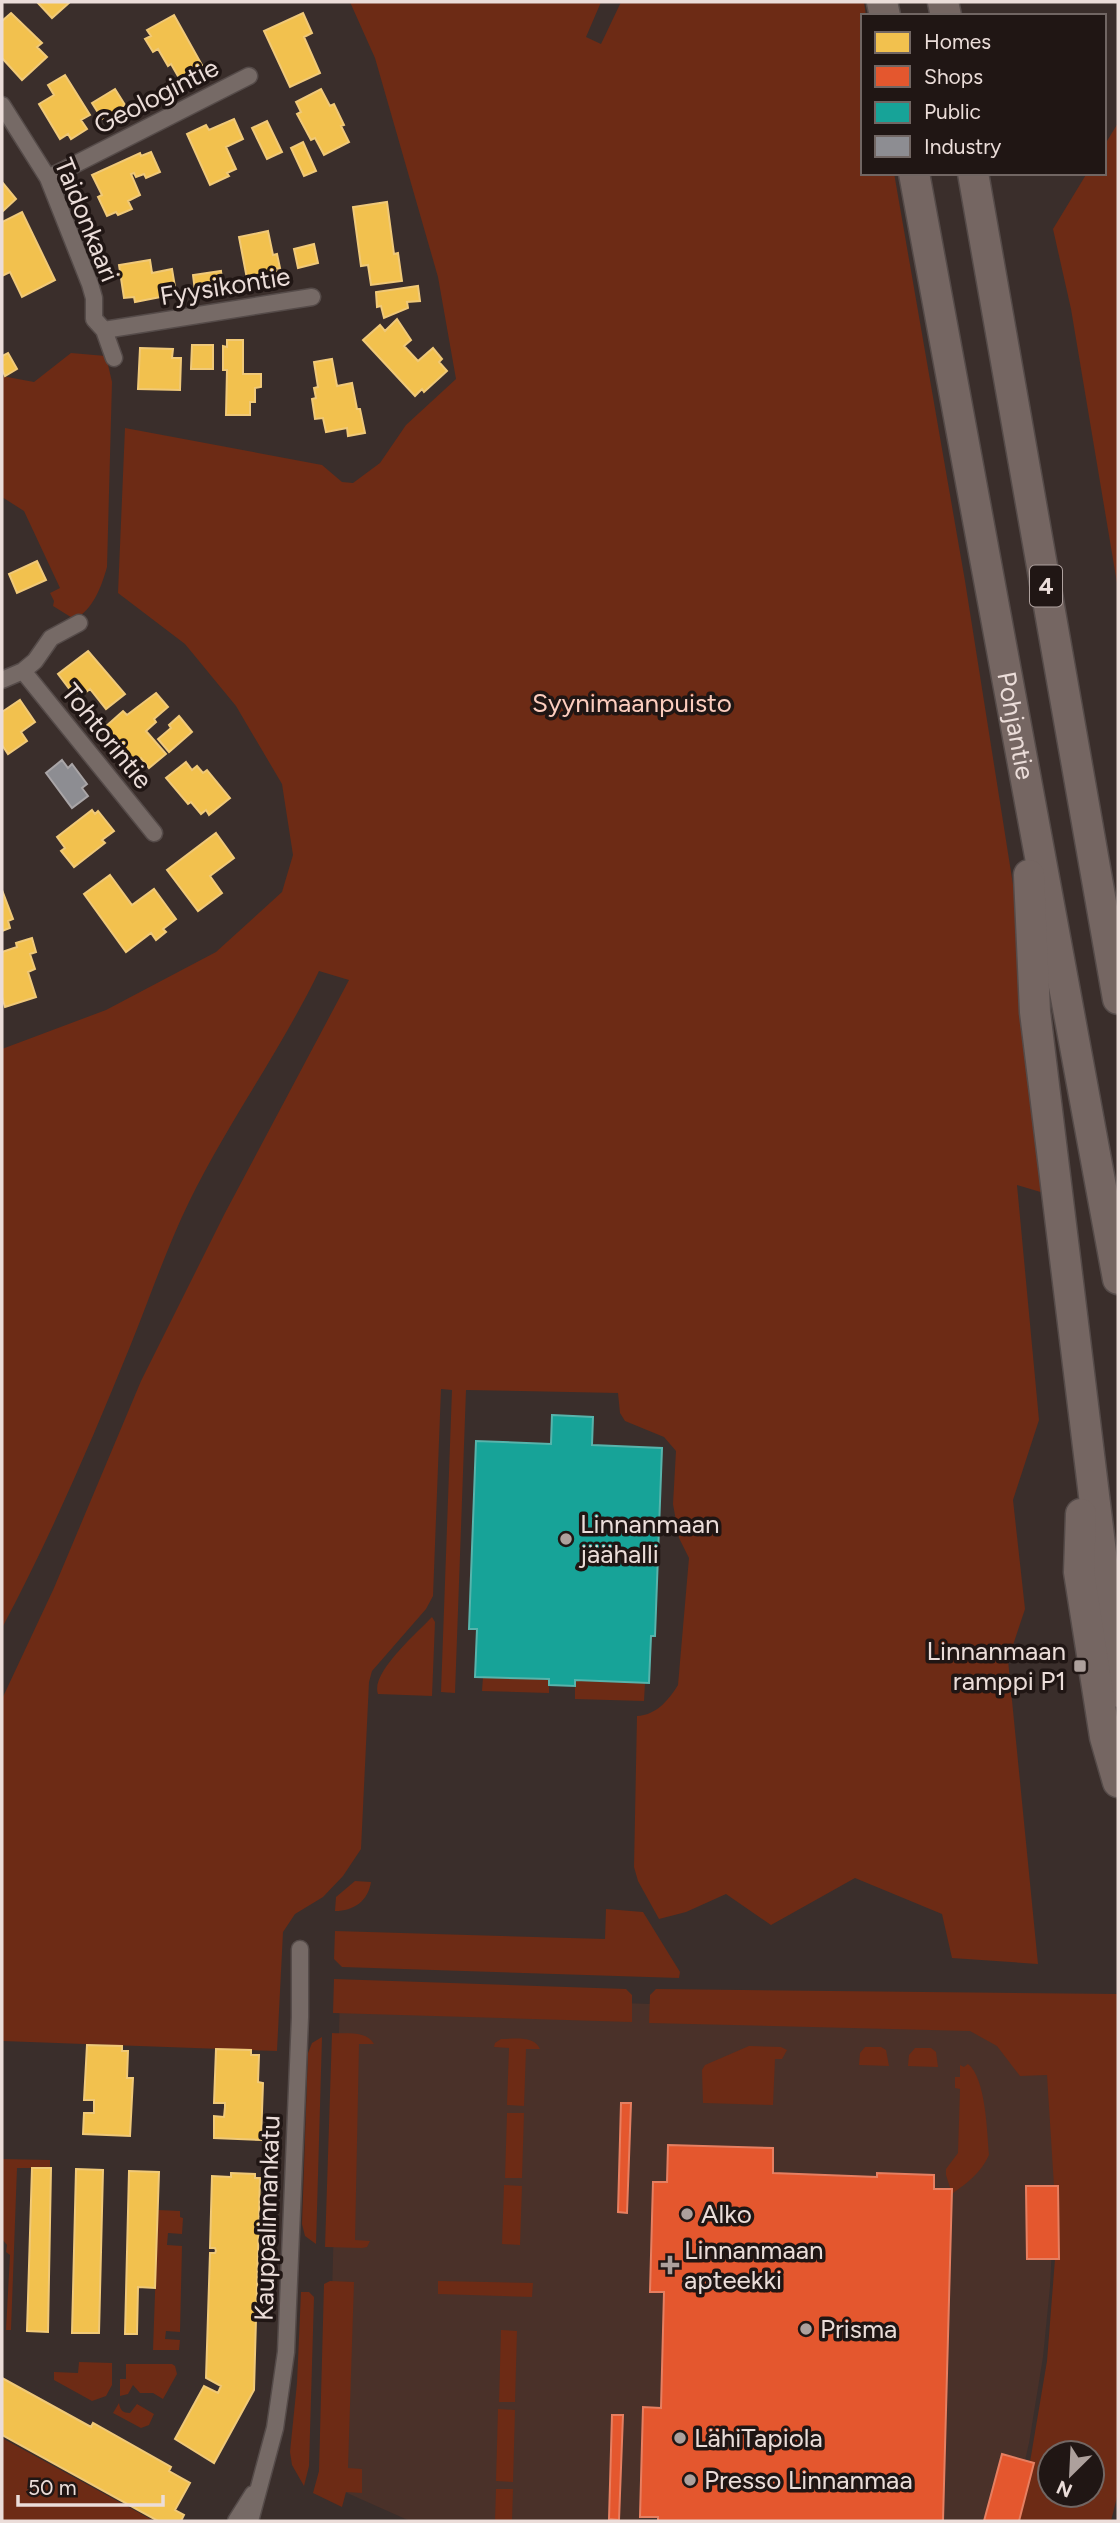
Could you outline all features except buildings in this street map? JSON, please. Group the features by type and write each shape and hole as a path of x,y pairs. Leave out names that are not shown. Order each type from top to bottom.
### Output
{"highway":[{"name":"Pohjantie","path":"914,175 1118,1279"},
{"name":"Pohjantie","path":"974,175 1118,999"},
{"path":"1023,759 1035,1012 1118,1692"},
{"path":"1084,1419 1079,1572 1104,1737 1118,1782"}],"street":[{"name":"Geologintie","path":"48,178 249,76"},
{"name":"Taidonkaari","path":"2,105 48,178 90,284 94,299 94,319 104,330 114,358"},
{"name":"Fyysikontie","path":"104,330 312,298"},
{"path":"2,680 23,671 35,661 51,638 79,623"},
{"name":"Tohtorintie","path":"23,671 153,832"},
{"name":"Kauppalinnankatu","path":"250,2521 275,2428 286,2352 300,2017 300,1949"},
{"name":"Kauppalinnankatu","path":"236,2521 258,2486"}],"shaded area":[{"path":"340,1993 1042,2018 1056,2166 1050,2287 1043,2357 1029,2443 1011,2521 410,2521 327,2484"}],"green space":[{"name":"Syynimaanpuisto","path":"350,2 601,2 586,37 601,44 621,2 864,2 866,14 861,14 861,175 894,175 965,581 1033,1011 1054,1196 1017,1185 1039,1420 1013,1500 1025,1609 1008,1660 1038,1964 952,1958 942,1914 855,1878 771,1925 726,1894 686,1912 659,1919 638,1881 634,1867 637,1716 650,1713 661,1706 678,1685 689,1558 679,1538 673,1504 676,1451 664,1437 625,1421 620,1413 618,1393 466,1390 455,1693 441,1692 452,1390 441,1389 433,1596 426,1609 372,1671 369,1682 361,1849 343,1876 323,1897 295,1914 283,1932 277,2051 2,2041 2,1699 54,1588 141,1381 225,1213 349,980 319,971 204,1172 173,1237 70,1488 2,1628 2,1049 106,1010 216,952 282,892 293,855 282,784 236,706 185,644 118,593 125,428 322,465 342,482 353,483 380,463 406,425 456,379 438,277 375,58"},
{"path":"1118,123 1118,589 1071,309 1053,229 1086,175 1106,175 1106,143"},
{"path":"71,353 106,356 112,382 107,567 91,604 74,619 53,606 50,593 60,588 24,511 2,497 2,376 34,382"},
{"path":"432,1617 435,1622 432,1696 378,1694 377,1685 388,1664"},
{"path":"483,1677 549,1679 549,1693 482,1691"},
{"path":"575,1680 645,1683 644,1701 575,1699"},
{"path":"355,1881 371,1882 367,1895 354,1907 335,1911 336,1897"},
{"path":"606,1909 643,1912 680,1972 679,1978 342,1967 334,1959 335,1931 605,1939"},
{"path":"334,1979 626,1989 632,1995 632,2022 333,2013"},
{"path":"656,1989 1118,1994 1118,2493 1111,2521 1019,2521 1034,2464 1030,2462 1047,2361 1055,2259 1059,2258 1058,2186 1054,2186 1047,2075 1020,2076 997,2046 970,2031 649,2023 650,1995"},
{"path":"332,2033 361,2035 374,2044 359,2044 355,2240 370,2241 367,2247 362,2248 325,2247"},
{"path":"322,2037 316,2244 305,2236 302,2224 308,2053 312,2043"},
{"path":"501,2039 528,2040 540,2049 526,2049 524,2106 507,2105 509,2048 494,2047"},
{"path":"749,2046 781,2047 787,2050 782,2059 775,2059 773,2105 703,2103 702,2070 705,2065"},
{"path":"865,2047 881,2047 886,2050 889,2066 859,2065 860,2053"},
{"path":"915,2048 931,2048 936,2052 938,2067 908,2066 909,2055"},
{"path":"968,2064 979,2081 982,2093 989,2155 978,2172 952,2194 946,2169 958,2153 960,2089 955,2088 955,2077 960,2077 960,2065 964,2067"},
{"path":"507,2113 524,2113 522,2178 505,2178"},
{"path":"2,2159 50,2160 50,2168 17,2168 11,2330 6,2330 10,2255 6,2252 7,2245 2,2239"},
{"path":"504,2185 522,2186 520,2245 502,2244"},
{"path":"158,2210 180,2211 180,2217 183,2218 182,2234 168,2233 167,2245 182,2246 180,2332 166,2331 165,2339 180,2340 179,2350 153,2350"},
{"path":"330,2281 354,2282 348,2468 362,2469 362,2493 346,2492 342,2507 313,2493 319,2471 324,2284"},
{"path":"438,2281 533,2283 532,2297 438,2294"},
{"path":"301,2292 309,2292 314,2297 309,2466 304,2486 292,2465 290,2452 297,2383"},
{"path":"501,2330 517,2331 515,2402 499,2402"},
{"path":"79,2362 112,2363 112,2385 106,2396 92,2401 54,2380 54,2372 78,2373"},
{"path":"126,2364 172,2364 177,2374 163,2399 153,2393 140,2393 133,2385 128,2394 120,2396 120,2379 126,2379"},
{"path":"119,2403 125,2412 130,2413 137,2404 154,2414 149,2425 141,2428 113,2413"},
{"path":"498,2409 515,2410 513,2482 496,2481"},
{"path":"2,2438 154,2521 2,2521"},
{"path":"496,2489 513,2489 512,2521 495,2521"}],"place":[{"name":"Linnanmaan jäähalli","path":"566,1539"},
{"name":"Linnanmaan ramppi P1","path":"1080,1666"},
{"name":"Alko","path":"687,2214"},
{"name":"Linnanmaan apteekki","path":"670,2265"},
{"name":"Prisma","path":"806,2329"},
{"name":"LähiTapiola","path":"680,2438"},
{"name":"Presso Linnanmaa","path":"690,2480"}]}
